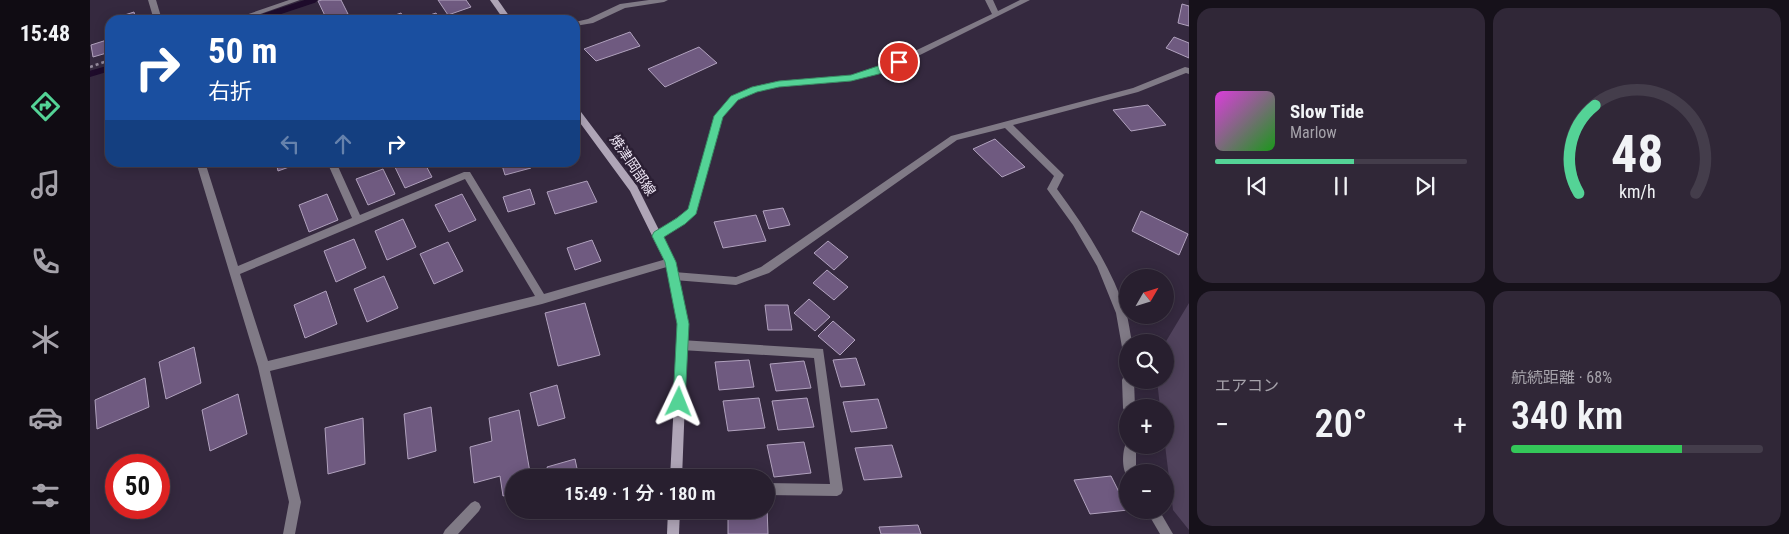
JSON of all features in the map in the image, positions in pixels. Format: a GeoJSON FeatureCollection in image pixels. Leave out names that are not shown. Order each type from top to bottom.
{"type":"FeatureCollection","features":[{"type":"Feature","properties":{"kind":"main road"},"geometry":{"type":"LineString","coordinates":[[494,0],[505,15]]}},
{"type":"Feature","properties":{"kind":"main road","name":"焼津岡部線"},"geometry":{"type":"LineString","coordinates":[[580,117],[634,188],[670,262],[674,276],[683,324],[676,469]]}},
{"type":"Feature","properties":{"kind":"main road"},"geometry":{"type":"LineString","coordinates":[[673,534],[674,519]]}},
{"type":"Feature","properties":{"kind":"street"},"geometry":{"type":"LineString","coordinates":[[152,0],[156,15]]}},
{"type":"Feature","properties":{"kind":"street"},"geometry":{"type":"LineString","coordinates":[[250,15],[296,0]]}},
{"type":"Feature","properties":{"kind":"street"},"geometry":{"type":"LineString","coordinates":[[580,23],[590,21],[623,6],[664,0]]}},
{"type":"Feature","properties":{"kind":"street"},"geometry":{"type":"LineString","coordinates":[[989,0],[996,15]]}},
{"type":"Feature","properties":{"kind":"street"},"geometry":{"type":"LineString","coordinates":[[658,236],[693,211],[718,116],[735,98],[755,89],[779,84],[851,78],[876,72],[1026,0]]}},
{"type":"Feature","properties":{"kind":"street"},"geometry":{"type":"LineString","coordinates":[[674,276],[736,281],[765,270],[954,138],[1136,90],[1189,70]]}},
{"type":"Feature","properties":{"kind":"street"},"geometry":{"type":"LineString","coordinates":[[1006,124],[1059,175],[1052,189],[1076,222],[1100,264],[1121,313],[1125,334]]}},
{"type":"Feature","properties":{"kind":"street"},"geometry":{"type":"LineString","coordinates":[[202,167],[264,367],[295,502],[289,534]]}},
{"type":"Feature","properties":{"kind":"street"},"geometry":{"type":"LineString","coordinates":[[333,167],[358,221]]}},
{"type":"Feature","properties":{"kind":"street"},"geometry":{"type":"LineString","coordinates":[[235,272],[467,174],[542,299]]}},
{"type":"Feature","properties":{"kind":"street"},"geometry":{"type":"LineString","coordinates":[[264,367],[542,299],[670,262]]}},
{"type":"Feature","properties":{"kind":"street"},"geometry":{"type":"LineString","coordinates":[[682,345],[819,353],[837,490],[775,489]]}},
{"type":"Feature","properties":{"kind":"street"},"geometry":{"type":"LineString","coordinates":[[449,534],[475,507]]}},
{"type":"Feature","properties":{"kind":"street"},"geometry":{"type":"LineString","coordinates":[[1158,519],[1167,534]]}},
{"type":"Feature","properties":{"kind":"path"},"geometry":{"type":"LineString","coordinates":[[90,67],[105,62]]}},
{"type":"Feature","properties":{"kind":"shaded area"},"geometry":{"type":"Polygon","coordinates":[[[1189,303],[1189,530],[1174,511],[1174,464],[1167,464],[1166,454],[1174,454],[1174,399],[1159,399],[1158,389],[1174,389],[1174,334],[1170,334],[1189,303]]]}},
{"type":"Feature","properties":{"kind":"building"},"geometry":{"type":"Polygon","coordinates":[[[341,0],[348,14],[325,15],[318,1],[341,0]]]}},
{"type":"Feature","properties":{"kind":"building"},"geometry":{"type":"Polygon","coordinates":[[[438,0],[466,0],[471,7],[448,15],[438,0]]]}},
{"type":"Feature","properties":{"kind":"building"},"geometry":{"type":"Polygon","coordinates":[[[1182,4],[1189,6],[1189,26],[1178,23],[1182,4]]]}},
{"type":"Feature","properties":{"kind":"building"},"geometry":{"type":"Polygon","coordinates":[[[630,32],[640,46],[596,61],[584,49],[630,32]]]}},
{"type":"Feature","properties":{"kind":"building"},"geometry":{"type":"Polygon","coordinates":[[[1174,37],[1189,43],[1189,58],[1166,48],[1174,37]]]}},
{"type":"Feature","properties":{"kind":"building"},"geometry":{"type":"Polygon","coordinates":[[[105,41],[105,53],[93,57],[91,45],[105,41]]]}},
{"type":"Feature","properties":{"kind":"building"},"geometry":{"type":"Polygon","coordinates":[[[699,47],[717,63],[665,87],[648,69],[699,47]]]}},
{"type":"Feature","properties":{"kind":"building"},"geometry":{"type":"Polygon","coordinates":[[[1148,105],[1166,125],[1131,131],[1113,110],[1148,105]]]}},
{"type":"Feature","properties":{"kind":"building"},"geometry":{"type":"Polygon","coordinates":[[[995,139],[1025,167],[1002,177],[973,149],[995,139]]]}},
{"type":"Feature","properties":{"kind":"building"},"geometry":{"type":"Polygon","coordinates":[[[277,167],[289,167],[278,171],[277,167]]]}},
{"type":"Feature","properties":{"kind":"building"},"geometry":{"type":"Polygon","coordinates":[[[395,167],[427,167],[432,177],[405,188],[395,167]]]}},
{"type":"Feature","properties":{"kind":"building"},"geometry":{"type":"Polygon","coordinates":[[[503,167],[531,168],[505,175],[503,167]]]}},
{"type":"Feature","properties":{"kind":"building"},"geometry":{"type":"Polygon","coordinates":[[[383,169],[395,194],[368,205],[356,179],[383,169]]]}},
{"type":"Feature","properties":{"kind":"building"},"geometry":{"type":"Polygon","coordinates":[[[587,181],[597,202],[555,214],[547,192],[587,181]]]}},
{"type":"Feature","properties":{"kind":"building"},"geometry":{"type":"Polygon","coordinates":[[[530,189],[535,204],[508,212],[503,197],[530,189]]]}},
{"type":"Feature","properties":{"kind":"building"},"geometry":{"type":"Polygon","coordinates":[[[327,194],[338,220],[309,232],[299,205],[327,194]]]}},
{"type":"Feature","properties":{"kind":"building"},"geometry":{"type":"Polygon","coordinates":[[[462,194],[476,220],[449,232],[435,205],[462,194]]]}},
{"type":"Feature","properties":{"kind":"building"},"geometry":{"type":"Polygon","coordinates":[[[783,208],[790,225],[769,229],[763,211],[783,208]]]}},
{"type":"Feature","properties":{"kind":"building"},"geometry":{"type":"Polygon","coordinates":[[[1141,211],[1188,234],[1179,255],[1132,231],[1141,211]]]}},
{"type":"Feature","properties":{"kind":"building"},"geometry":{"type":"Polygon","coordinates":[[[756,215],[766,241],[723,248],[714,222],[756,215]]]}},
{"type":"Feature","properties":{"kind":"building"},"geometry":{"type":"Polygon","coordinates":[[[403,219],[416,247],[387,260],[375,231],[403,219]]]}},
{"type":"Feature","properties":{"kind":"building"},"geometry":{"type":"Polygon","coordinates":[[[354,239],[366,268],[336,282],[324,251],[354,239]]]}},
{"type":"Feature","properties":{"kind":"building"},"geometry":{"type":"Polygon","coordinates":[[[592,240],[601,261],[575,270],[567,248],[592,240]]]}},
{"type":"Feature","properties":{"kind":"building"},"geometry":{"type":"Polygon","coordinates":[[[828,241],[848,257],[834,270],[814,253],[828,241]]]}},
{"type":"Feature","properties":{"kind":"building"},"geometry":{"type":"Polygon","coordinates":[[[448,242],[463,271],[434,284],[420,254],[448,242]]]}},
{"type":"Feature","properties":{"kind":"building"},"geometry":{"type":"Polygon","coordinates":[[[827,270],[848,287],[834,300],[813,283],[827,270]]]}},
{"type":"Feature","properties":{"kind":"building"},"geometry":{"type":"Polygon","coordinates":[[[384,276],[398,308],[367,322],[354,289],[384,276]]]}},
{"type":"Feature","properties":{"kind":"building"},"geometry":{"type":"Polygon","coordinates":[[[326,291],[337,324],[305,338],[294,305],[326,291]]]}},
{"type":"Feature","properties":{"kind":"building"},"geometry":{"type":"Polygon","coordinates":[[[809,299],[830,317],[815,331],[794,313],[809,299]]]}},
{"type":"Feature","properties":{"kind":"building"},"geometry":{"type":"Polygon","coordinates":[[[585,303],[600,355],[558,366],[545,313],[585,303]]]}},
{"type":"Feature","properties":{"kind":"building"},"geometry":{"type":"Polygon","coordinates":[[[765,305],[788,305],[792,330],[768,330],[765,305]]]}},
{"type":"Feature","properties":{"kind":"building"},"geometry":{"type":"Polygon","coordinates":[[[833,321],[855,340],[840,355],[818,336],[833,321]]]}},
{"type":"Feature","properties":{"kind":"building"},"geometry":{"type":"Polygon","coordinates":[[[194,347],[201,383],[166,399],[159,362],[194,347]]]}},
{"type":"Feature","properties":{"kind":"building"},"geometry":{"type":"Polygon","coordinates":[[[856,358],[865,385],[841,387],[833,360],[856,358]]]}},
{"type":"Feature","properties":{"kind":"building"},"geometry":{"type":"Polygon","coordinates":[[[749,360],[754,387],[719,390],[715,362],[749,360]]]}},
{"type":"Feature","properties":{"kind":"building"},"geometry":{"type":"Polygon","coordinates":[[[804,361],[811,388],[776,391],[770,364],[804,361]]]}},
{"type":"Feature","properties":{"kind":"building"},"geometry":{"type":"Polygon","coordinates":[[[145,378],[149,407],[97,429],[95,400],[145,378]]]}},
{"type":"Feature","properties":{"kind":"building"},"geometry":{"type":"Polygon","coordinates":[[[557,385],[565,418],[538,426],[530,393],[557,385]]]}},
{"type":"Feature","properties":{"kind":"building"},"geometry":{"type":"Polygon","coordinates":[[[238,394],[247,434],[210,451],[202,410],[238,394]]]}},
{"type":"Feature","properties":{"kind":"building"},"geometry":{"type":"Polygon","coordinates":[[[759,398],[765,428],[728,431],[723,401],[759,398]]]}},
{"type":"Feature","properties":{"kind":"building"},"geometry":{"type":"Polygon","coordinates":[[[807,398],[814,427],[778,430],[772,401],[807,398]]]}},
{"type":"Feature","properties":{"kind":"building"},"geometry":{"type":"Polygon","coordinates":[[[878,399],[887,428],[851,432],[843,402],[878,399]]]}},
{"type":"Feature","properties":{"kind":"building"},"geometry":{"type":"Polygon","coordinates":[[[431,407],[436,451],[408,459],[404,414],[431,407]]]}},
{"type":"Feature","properties":{"kind":"building"},"geometry":{"type":"Polygon","coordinates":[[[519,410],[529,469],[505,469],[505,495],[503,496],[500,476],[474,483],[470,447],[492,441],[489,418],[519,410]]]}},
{"type":"Feature","properties":{"kind":"building"},"geometry":{"type":"Polygon","coordinates":[[[363,418],[365,464],[328,474],[325,428],[363,418]]]}},
{"type":"Feature","properties":{"kind":"building"},"geometry":{"type":"Polygon","coordinates":[[[804,442],[811,473],[775,477],[775,469],[772,469],[767,445],[804,442]]]}},
{"type":"Feature","properties":{"kind":"building"},"geometry":{"type":"Polygon","coordinates":[[[892,445],[902,477],[864,480],[855,448],[892,445]]]}},
{"type":"Feature","properties":{"kind":"building"},"geometry":{"type":"Polygon","coordinates":[[[575,459],[577,469],[548,469],[547,467],[575,459]]]}},
{"type":"Feature","properties":{"kind":"building"},"geometry":{"type":"Polygon","coordinates":[[[1111,476],[1119,492],[1119,511],[1090,514],[1074,480],[1111,476]]]}},
{"type":"Feature","properties":{"kind":"building"},"geometry":{"type":"Polygon","coordinates":[[[728,519],[767,519],[768,534],[728,534],[728,519]]]}},
{"type":"Feature","properties":{"kind":"building"},"geometry":{"type":"Polygon","coordinates":[[[918,525],[921,534],[881,534],[879,527],[918,525]]]}},
{"type":"Feature","properties":{"kind":"waterway"},"geometry":{"type":"LineString","coordinates":[[269,15],[314,0]]}},
{"type":"Feature","properties":{"kind":"waterway"},"geometry":{"type":"LineString","coordinates":[[90,74],[105,70]]}},
{"type":"Feature","properties":{"kind":"route"},"geometry":{"type":"LineString","coordinates":[[679,402],[683,324],[674,276],[658,236],[693,211],[718,116],[735,98],[755,89],[779,84],[851,78],[876,72],[899,62]]}}]}
